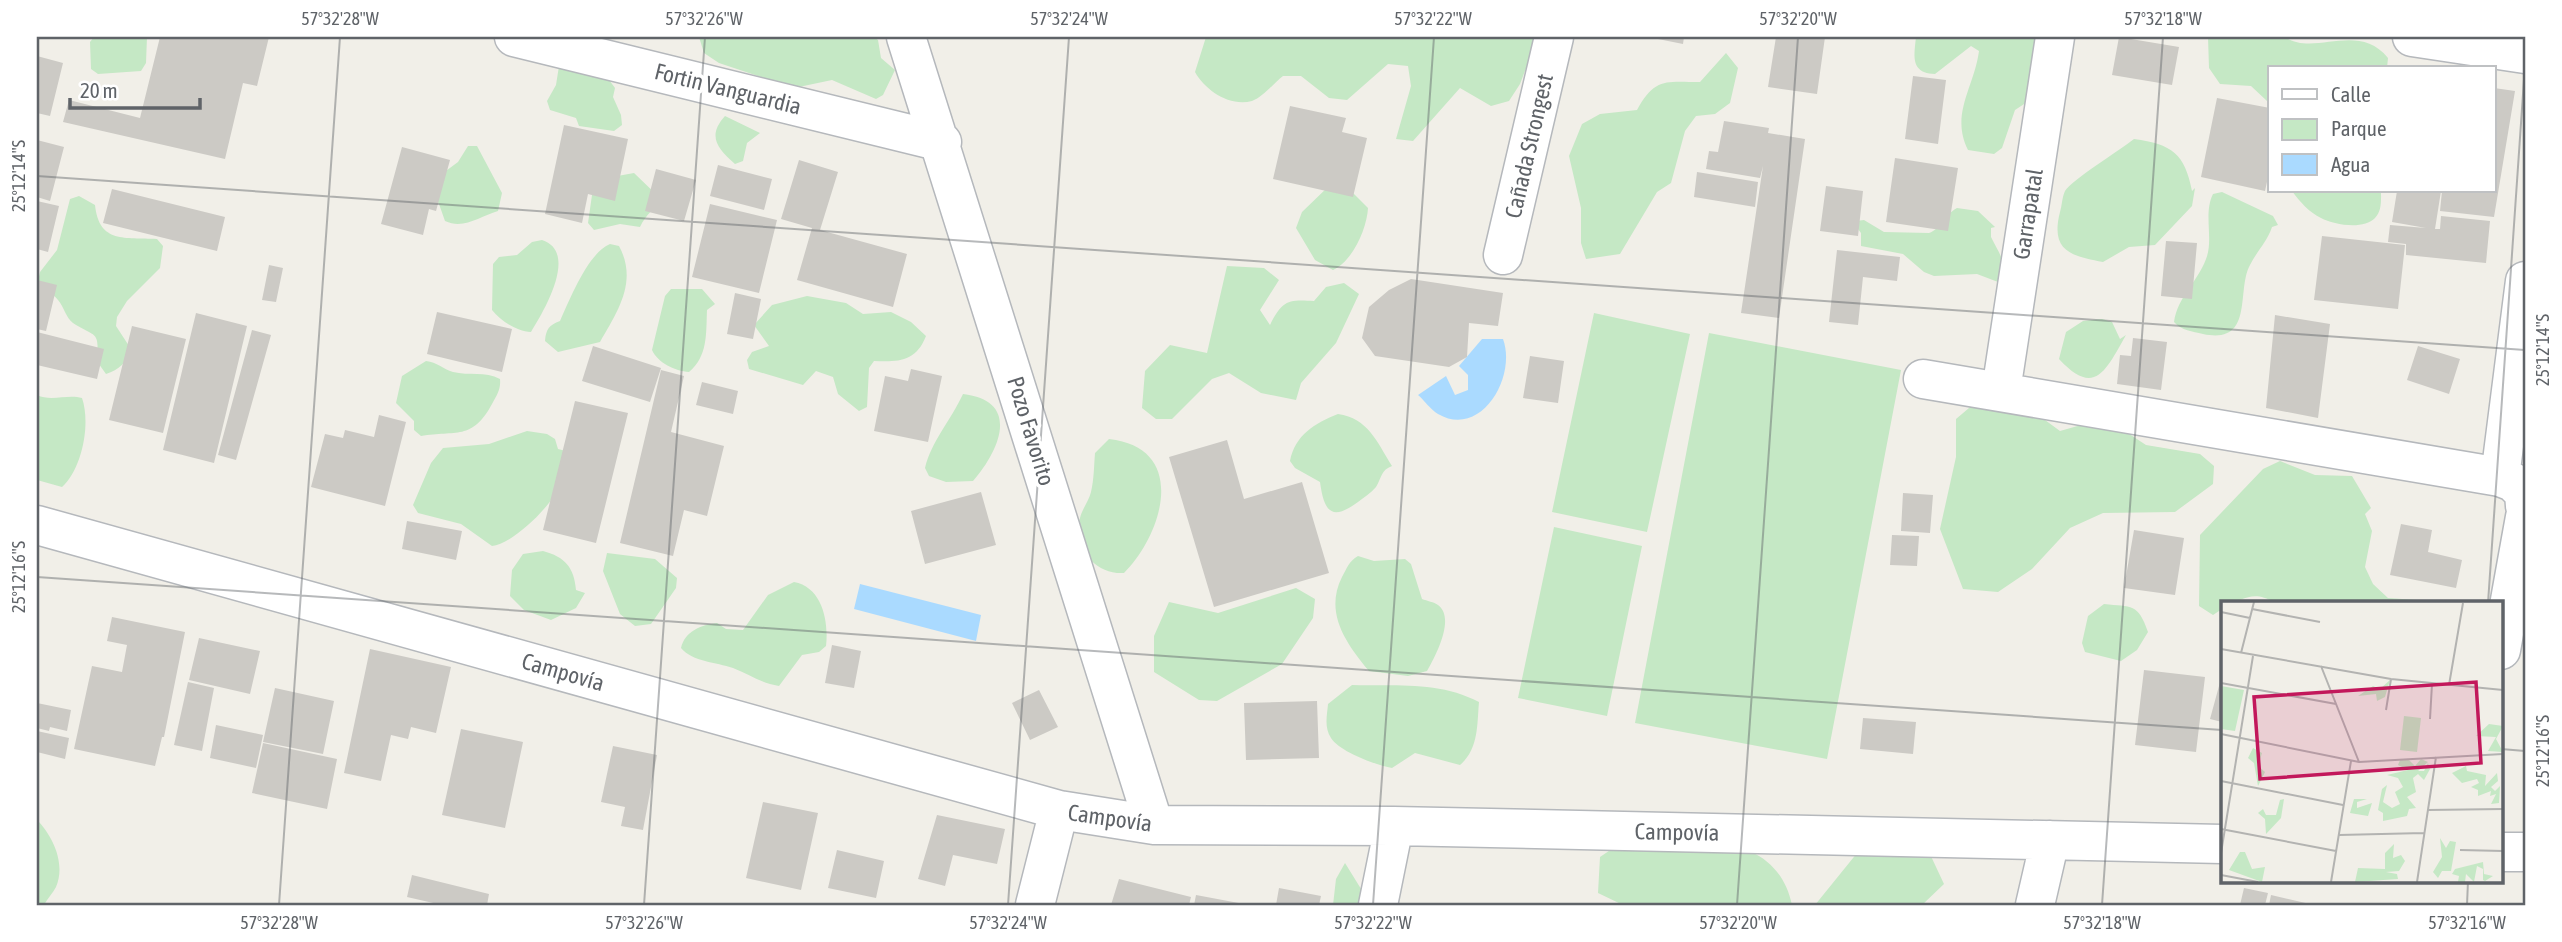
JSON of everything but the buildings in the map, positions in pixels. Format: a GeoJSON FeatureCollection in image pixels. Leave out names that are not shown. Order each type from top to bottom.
{"type":"FeatureCollection","features":[{"type":"Feature","properties":{"kind":"street","name":"Fortin Vanguardia"},"geometry":{"type":"LineString","coordinates":[[514,37],[942,142]]}},
{"type":"Feature","properties":{"kind":"street","name":"Pozo Favorito"},"geometry":{"type":"LineString","coordinates":[[906,37],[942,142],[1154,825]]}},
{"type":"Feature","properties":{"kind":"street","name":"Cañada Strongest"},"geometry":{"type":"LineString","coordinates":[[1503,255],[1554,37]]}},
{"type":"Feature","properties":{"kind":"street","name":"Garrapatal"},"geometry":{"type":"LineString","coordinates":[[2001,391],[2054,37]]}},
{"type":"Feature","properties":{"kind":"street"},"geometry":{"type":"LineString","coordinates":[[2412,37],[2525,54]]}},
{"type":"Feature","properties":{"kind":"street"},"geometry":{"type":"LineString","coordinates":[[2500,477],[2525,281]]}},
{"type":"Feature","properties":{"kind":"street"},"geometry":{"type":"LineString","coordinates":[[1923,379],[2500,477],[2513,482],[2524,493],[2525,506]]}},
{"type":"Feature","properties":{"kind":"street"},"geometry":{"type":"LineString","coordinates":[[2502,644],[2525,517]]}},
{"type":"Feature","properties":{"kind":"street","name":"Campovía"},"geometry":{"type":"LineString","coordinates":[[37,525],[1059,810],[1154,825],[1394,826],[2221,844]]}},
{"type":"Feature","properties":{"kind":"street"},"geometry":{"type":"LineString","coordinates":[[1035,905],[1059,810]]}},
{"type":"Feature","properties":{"kind":"street"},"geometry":{"type":"LineString","coordinates":[[1378,905],[1394,826]]}},
{"type":"Feature","properties":{"kind":"street"},"geometry":{"type":"LineString","coordinates":[[2035,905],[2050,840]]}},
{"type":"Feature","properties":{"kind":"street"},"geometry":{"type":"LineString","coordinates":[[2502,852],[2525,852]]}},
{"type":"Feature","properties":{"kind":"green space"},"geometry":{"type":"Polygon","coordinates":[[[94,37],[147,37],[146,63],[141,71],[98,74],[91,69],[90,42],[94,37]]]}},
{"type":"Feature","properties":{"kind":"green space"},"geometry":{"type":"Polygon","coordinates":[[[699,37],[874,37],[878,40],[881,58],[895,70],[883,95],[876,99],[832,80],[794,88],[719,63],[704,53],[699,37]]]}},
{"type":"Feature","properties":{"kind":"green space"},"geometry":{"type":"Polygon","coordinates":[[[1206,37],[1538,37],[1520,84],[1509,101],[1491,106],[1460,88],[1413,141],[1396,139],[1411,86],[1408,66],[1388,64],[1347,100],[1329,98],[1301,76],[1283,76],[1256,99],[1235,102],[1211,91],[1195,72],[1206,37]]]}},
{"type":"Feature","properties":{"kind":"green space"},"geometry":{"type":"Polygon","coordinates":[[[1916,37],[2052,37],[2047,89],[2015,110],[2002,148],[1994,154],[1968,150],[1961,125],[1962,113],[1979,51],[1971,46],[1935,74],[1927,73],[1917,67],[1915,62],[1916,37]]]}},
{"type":"Feature","properties":{"kind":"green space"},"geometry":{"type":"Polygon","coordinates":[[[2208,37],[2285,37],[2309,44],[2350,40],[2363,42],[2376,47],[2388,58],[2387,66],[2268,66],[2268,105],[2251,86],[2220,84],[2209,68],[2208,37]]]}},
{"type":"Feature","properties":{"kind":"green space"},"geometry":{"type":"Polygon","coordinates":[[[1726,53],[1738,68],[1730,103],[1715,114],[1696,116],[1685,131],[1671,183],[1657,192],[1620,254],[1586,259],[1581,243],[1581,208],[1569,156],[1582,124],[1600,114],[1637,110],[1643,99],[1662,84],[1700,82],[1726,53]]]}},
{"type":"Feature","properties":{"kind":"green space"},"geometry":{"type":"Polygon","coordinates":[[[559,66],[604,73],[615,88],[613,97],[621,115],[622,125],[614,131],[579,126],[576,118],[550,110],[547,101],[556,85],[559,66]]]}},
{"type":"Feature","properties":{"kind":"green space"},"geometry":{"type":"Polygon","coordinates":[[[725,116],[760,133],[747,143],[743,161],[735,164],[716,142],[716,130],[725,116]]]}},
{"type":"Feature","properties":{"kind":"green space"},"geometry":{"type":"Polygon","coordinates":[[[2134,139],[2158,144],[2175,153],[2185,168],[2192,191],[2195,188],[2192,206],[2155,245],[2129,247],[2103,262],[2073,254],[2061,243],[2058,235],[2065,191],[2134,139]]]}},
{"type":"Feature","properties":{"kind":"green space"},"geometry":{"type":"Polygon","coordinates":[[[468,146],[477,146],[502,193],[498,211],[465,223],[452,223],[445,221],[439,204],[432,197],[435,179],[458,162],[468,146]]]}},
{"type":"Feature","properties":{"kind":"green space"},"geometry":{"type":"Polygon","coordinates":[[[634,173],[661,199],[640,227],[620,224],[594,230],[588,223],[592,195],[601,179],[634,173]]]}},
{"type":"Feature","properties":{"kind":"green space"},"geometry":{"type":"Polygon","coordinates":[[[1330,185],[1348,188],[1368,208],[1365,225],[1353,252],[1333,270],[1315,260],[1296,228],[1302,212],[1330,185]]]}},
{"type":"Feature","properties":{"kind":"green space"},"geometry":{"type":"Polygon","coordinates":[[[2222,192],[2273,216],[2278,225],[2272,227],[2250,265],[2237,324],[2230,331],[2219,335],[2203,334],[2184,329],[2174,322],[2179,305],[2206,259],[2210,202],[2213,194],[2222,192]]]}},
{"type":"Feature","properties":{"kind":"green space"},"geometry":{"type":"Polygon","coordinates":[[[2293,192],[2381,192],[2381,205],[2375,218],[2357,225],[2327,221],[2301,203],[2293,192]]]}},
{"type":"Feature","properties":{"kind":"green space"},"geometry":{"type":"Polygon","coordinates":[[[79,196],[95,205],[98,218],[108,232],[124,238],[157,239],[163,246],[160,268],[127,301],[117,317],[116,326],[131,349],[122,365],[106,374],[96,360],[97,344],[94,336],[73,323],[58,300],[38,281],[40,272],[57,250],[70,199],[79,196]]]}},
{"type":"Feature","properties":{"kind":"green space"},"geometry":{"type":"Polygon","coordinates":[[[1957,208],[1978,211],[1995,227],[1991,228],[1991,237],[2003,263],[1998,282],[1977,274],[1934,276],[1924,272],[1903,254],[1861,246],[1861,233],[1855,225],[1856,221],[1864,220],[1884,232],[1929,233],[1957,208]]]}},
{"type":"Feature","properties":{"kind":"green space"},"geometry":{"type":"Polygon","coordinates":[[[542,240],[553,247],[558,256],[558,269],[550,297],[531,332],[509,325],[492,310],[493,264],[499,257],[517,255],[532,242],[542,240]]]}},
{"type":"Feature","properties":{"kind":"green space"},"geometry":{"type":"Polygon","coordinates":[[[610,244],[619,246],[627,271],[619,307],[600,342],[558,352],[545,341],[547,330],[560,321],[574,289],[594,257],[610,244]]]}},
{"type":"Feature","properties":{"kind":"green space"},"geometry":{"type":"Polygon","coordinates":[[[1227,266],[1264,268],[1279,280],[1260,310],[1270,325],[1286,303],[1314,301],[1326,287],[1344,283],[1359,294],[1336,343],[1301,383],[1296,400],[1261,393],[1229,373],[1212,379],[1172,419],[1156,419],[1142,408],[1145,371],[1170,345],[1207,353],[1227,266]]]}},
{"type":"Feature","properties":{"kind":"green space"},"geometry":{"type":"Polygon","coordinates":[[[671,289],[702,289],[715,304],[707,310],[703,352],[689,372],[668,365],[658,359],[652,350],[665,296],[671,289]]]}},
{"type":"Feature","properties":{"kind":"green space"},"geometry":{"type":"Polygon","coordinates":[[[807,296],[846,303],[863,314],[891,312],[911,322],[926,336],[917,351],[905,359],[874,361],[869,368],[867,407],[859,411],[838,394],[833,377],[816,371],[803,385],[749,369],[747,360],[752,352],[769,346],[754,325],[772,305],[807,296]]]}},
{"type":"Feature","properties":{"kind":"green space"},"geometry":{"type":"Polygon","coordinates":[[[1594,313],[1690,334],[1647,532],[1552,512],[1594,313]]]}},
{"type":"Feature","properties":{"kind":"green space"},"geometry":{"type":"Polygon","coordinates":[[[2102,319],[2112,322],[2120,339],[2126,335],[2106,368],[2091,378],[2082,377],[2059,359],[2066,332],[2083,321],[2102,319]]]}},
{"type":"Feature","properties":{"kind":"green space"},"geometry":{"type":"Polygon","coordinates":[[[1709,333],[1901,370],[1827,759],[1635,723],[1709,333]]]}},
{"type":"Feature","properties":{"kind":"green space"},"geometry":{"type":"Polygon","coordinates":[[[426,361],[453,372],[489,375],[500,379],[497,395],[477,424],[470,429],[454,433],[421,436],[414,430],[414,421],[396,403],[402,376],[426,361]]]}},
{"type":"Feature","properties":{"kind":"green space"},"geometry":{"type":"Polygon","coordinates":[[[963,394],[993,406],[999,417],[1000,429],[991,456],[973,481],[946,482],[929,476],[925,468],[932,449],[963,394]]]}},
{"type":"Feature","properties":{"kind":"green space"},"geometry":{"type":"Polygon","coordinates":[[[37,395],[48,398],[82,398],[85,409],[83,446],[75,469],[62,487],[37,480],[37,395]]]}},
{"type":"Feature","properties":{"kind":"green space"},"geometry":{"type":"Polygon","coordinates":[[[1982,397],[2023,404],[2060,431],[2095,421],[2114,424],[2146,445],[2200,454],[2214,466],[2213,484],[2175,512],[2103,513],[2070,528],[2032,569],[1998,592],[1963,589],[1940,529],[1956,457],[1956,419],[1982,397]]]}},
{"type":"Feature","properties":{"kind":"green space"},"geometry":{"type":"Polygon","coordinates":[[[1338,414],[1357,420],[1371,432],[1392,466],[1384,472],[1370,493],[1349,508],[1335,512],[1330,510],[1324,500],[1320,482],[1295,468],[1290,461],[1296,444],[1307,431],[1338,414]]]}},
{"type":"Feature","properties":{"kind":"green space"},"geometry":{"type":"Polygon","coordinates":[[[527,431],[547,434],[555,439],[558,449],[566,451],[556,492],[550,502],[521,531],[501,544],[492,546],[461,524],[418,513],[413,505],[431,463],[443,448],[489,444],[527,431]]]}},
{"type":"Feature","properties":{"kind":"green space"},"geometry":{"type":"Polygon","coordinates":[[[1109,439],[1134,446],[1151,458],[1159,475],[1161,495],[1157,516],[1138,556],[1124,573],[1104,569],[1095,564],[1088,557],[1079,539],[1080,518],[1092,487],[1095,453],[1109,439]]]}},
{"type":"Feature","properties":{"kind":"green space"},"geometry":{"type":"Polygon","coordinates":[[[2280,461],[2315,475],[2352,476],[2371,508],[2365,514],[2372,531],[2365,567],[2373,584],[2388,598],[2430,601],[2271,601],[2254,596],[2221,601],[2221,610],[2213,615],[2199,606],[2200,535],[2263,469],[2280,461]]]}},
{"type":"Feature","properties":{"kind":"green space"},"geometry":{"type":"Polygon","coordinates":[[[1554,527],[1642,546],[1607,716],[1518,698],[1554,527]]]}},
{"type":"Feature","properties":{"kind":"green space"},"geometry":{"type":"Polygon","coordinates":[[[543,551],[557,556],[567,564],[576,590],[585,593],[576,608],[551,620],[524,610],[510,596],[512,570],[523,554],[543,551]]]}},
{"type":"Feature","properties":{"kind":"green space"},"geometry":{"type":"Polygon","coordinates":[[[607,553],[655,559],[677,578],[676,588],[651,624],[635,626],[620,614],[603,571],[607,553]]]}},
{"type":"Feature","properties":{"kind":"green space"},"geometry":{"type":"Polygon","coordinates":[[[1358,556],[1374,561],[1405,559],[1411,564],[1422,599],[1436,604],[1443,611],[1445,628],[1427,671],[1408,676],[1369,671],[1353,650],[1340,627],[1335,603],[1342,577],[1348,565],[1358,556]]]}},
{"type":"Feature","properties":{"kind":"green space"},"geometry":{"type":"Polygon","coordinates":[[[794,582],[811,591],[822,607],[826,646],[819,652],[802,655],[779,686],[760,681],[733,668],[698,659],[681,648],[690,633],[705,625],[717,623],[726,629],[743,630],[768,595],[794,582]]]}},
{"type":"Feature","properties":{"kind":"green space"},"geometry":{"type":"Polygon","coordinates":[[[1296,588],[1315,599],[1313,618],[1282,664],[1217,701],[1199,700],[1154,672],[1154,636],[1169,602],[1218,613],[1296,588]]]}},
{"type":"Feature","properties":{"kind":"green space"},"geometry":{"type":"Polygon","coordinates":[[[2104,604],[2133,608],[2141,616],[2148,632],[2137,650],[2121,661],[2085,652],[2082,643],[2088,616],[2104,604]]]}},
{"type":"Feature","properties":{"kind":"green space"},"geometry":{"type":"Polygon","coordinates":[[[1352,685],[1433,688],[1464,695],[1479,702],[1476,736],[1471,752],[1460,765],[1415,753],[1392,768],[1350,753],[1331,738],[1326,721],[1328,704],[1352,685]]]}},
{"type":"Feature","properties":{"kind":"green space"},"geometry":{"type":"Polygon","coordinates":[[[37,820],[53,842],[60,869],[56,887],[44,905],[37,905],[37,820]]]}},
{"type":"Feature","properties":{"kind":"green space"},"geometry":{"type":"Polygon","coordinates":[[[1631,836],[1704,840],[1750,851],[1769,863],[1783,880],[1792,905],[1623,905],[1598,893],[1600,857],[1631,836]]]}},
{"type":"Feature","properties":{"kind":"green space"},"geometry":{"type":"Polygon","coordinates":[[[1866,842],[1929,852],[1944,884],[1922,905],[1815,905],[1866,842]]]}},
{"type":"Feature","properties":{"kind":"green space"},"geometry":{"type":"Polygon","coordinates":[[[1345,863],[1371,905],[1333,905],[1336,879],[1345,863]]]}},
{"type":"Feature","properties":{"kind":"water"},"geometry":{"type":"Polygon","coordinates":[[[1482,339],[1503,339],[1506,354],[1505,370],[1492,400],[1481,411],[1468,418],[1454,420],[1438,414],[1418,395],[1446,376],[1455,395],[1468,390],[1468,375],[1459,366],[1482,339]]]}},
{"type":"Feature","properties":{"kind":"water"},"geometry":{"type":"Polygon","coordinates":[[[860,584],[981,615],[976,641],[854,609],[860,584]]]}}]}
